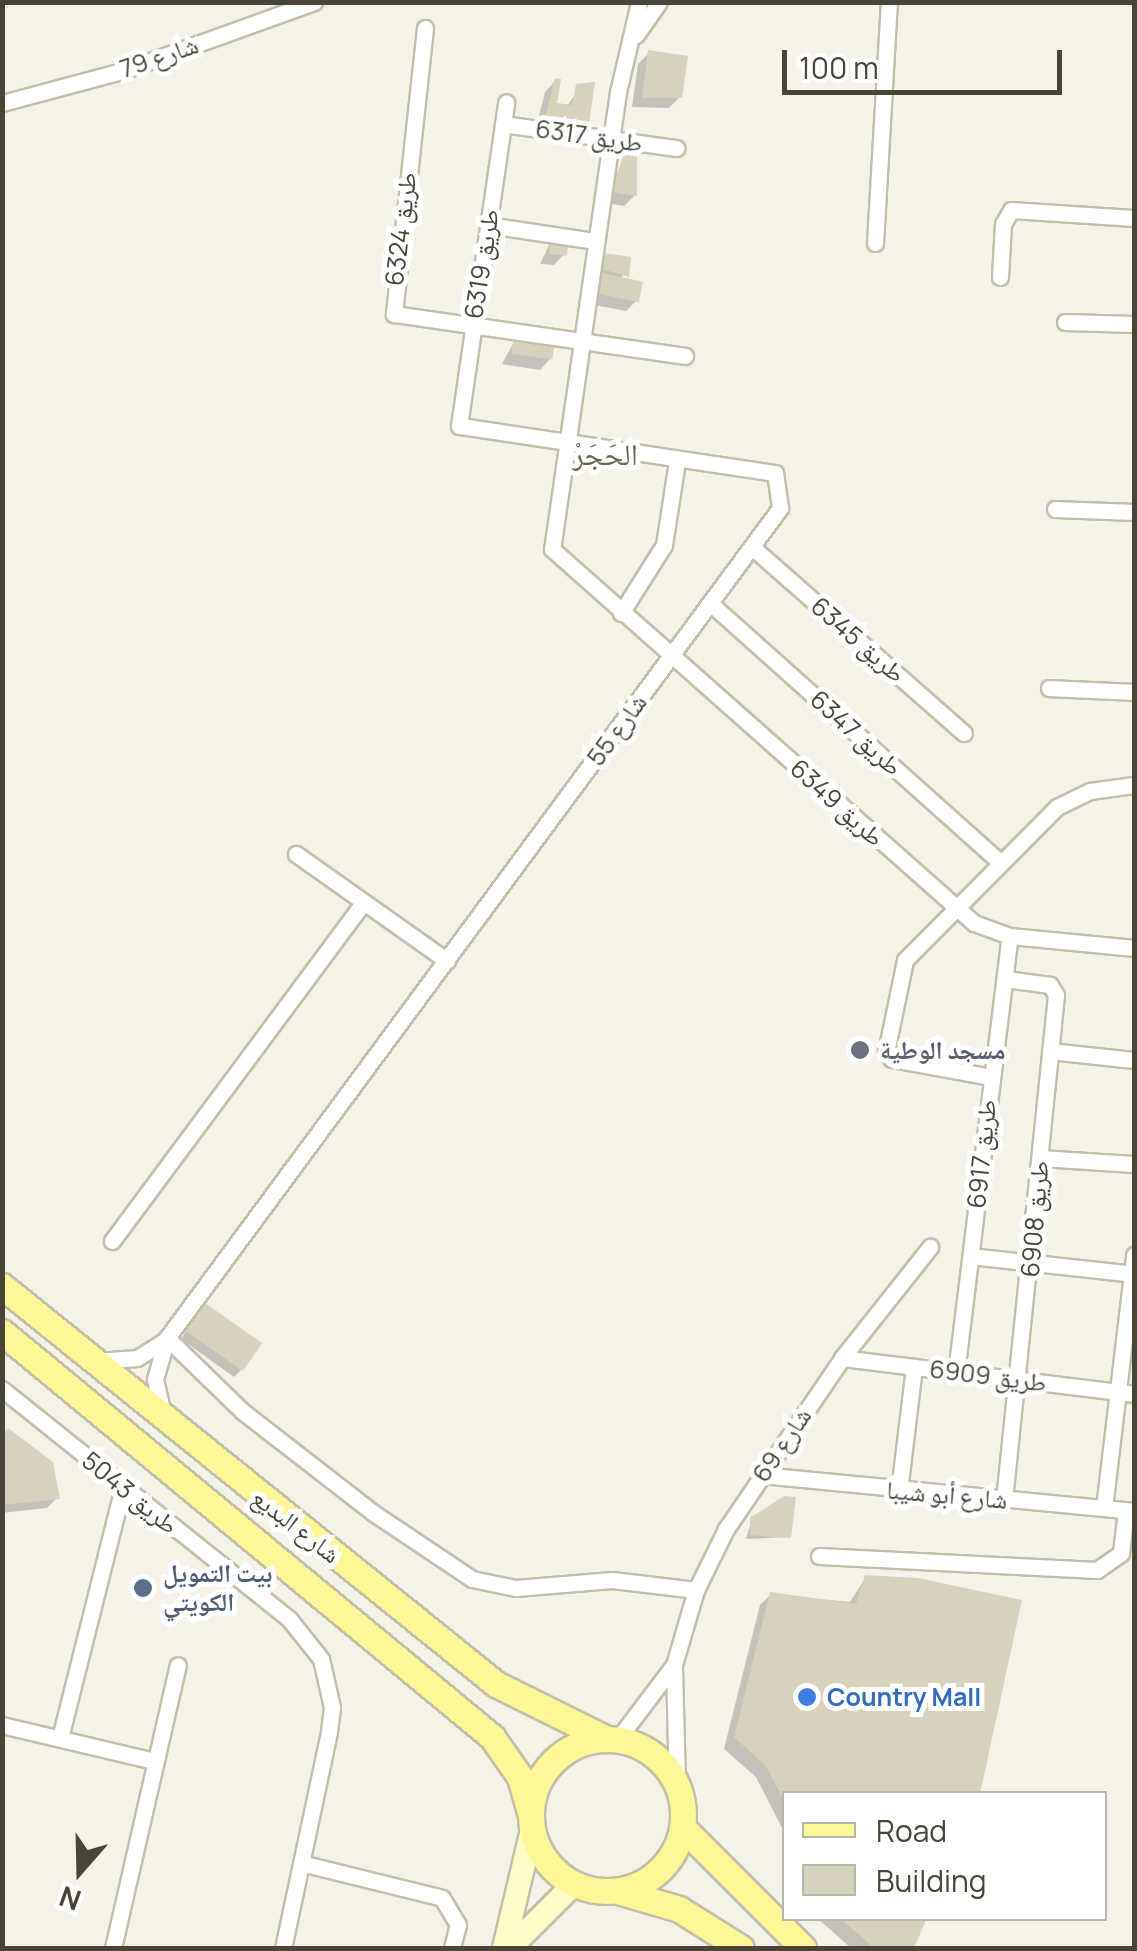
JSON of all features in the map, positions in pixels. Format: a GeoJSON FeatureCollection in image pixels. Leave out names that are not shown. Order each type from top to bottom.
{"type":"FeatureCollection","features":[{"type":"Feature","properties":{"kind":"main road","name":"شارع البديع"},"geometry":{"type":"LineString","coordinates":[[2,1286],[166,1422],[496,1684],[612,1740]]}},
{"type":"Feature","properties":{"kind":"main road","name":"شارع البديع"},"geometry":{"type":"LineString","coordinates":[[2,1332],[492,1737],[520,1776],[532,1823]]}},
{"type":"Feature","properties":{"kind":"main road"},"geometry":{"type":"LineString","coordinates":[[616,1891],[660,1870],[682,1828],[677,1785],[663,1763],[612,1740],[583,1743],[554,1762],[534,1792],[532,1823],[547,1862],[574,1884],[679,1909],[741,1948]]}},
{"type":"Feature","properties":{"kind":"main road"},"geometry":{"type":"LineString","coordinates":[[682,1828],[803,1948]]}},
{"type":"Feature","properties":{"kind":"street","name":"شارع 79"},"geometry":{"type":"LineString","coordinates":[[2,103],[125,70],[314,2]]}},
{"type":"Feature","properties":{"kind":"street"},"geometry":{"type":"LineString","coordinates":[[639,2],[610,139],[552,549],[671,656]]}},
{"type":"Feature","properties":{"kind":"street"},"geometry":{"type":"LineString","coordinates":[[627,52],[659,2]]}},
{"type":"Feature","properties":{"kind":"street"},"geometry":{"type":"LineString","coordinates":[[875,243],[889,2]]}},
{"type":"Feature","properties":{"kind":"street","name":"طريق 6324"},"geometry":{"type":"LineString","coordinates":[[425,28],[392,310],[403,320],[686,356]]}},
{"type":"Feature","properties":{"kind":"street","name":"طريق 6319"},"geometry":{"type":"LineString","coordinates":[[506,102],[459,426],[567,445]]}},
{"type":"Feature","properties":{"kind":"street","name":"طريق 6317"},"geometry":{"type":"LineString","coordinates":[[503,124],[676,148]]}},
{"type":"Feature","properties":{"kind":"street"},"geometry":{"type":"LineString","coordinates":[[1000,277],[1002,224],[1012,210],[1134,218]]}},
{"type":"Feature","properties":{"kind":"street"},"geometry":{"type":"LineString","coordinates":[[488,226],[594,241]]}},
{"type":"Feature","properties":{"kind":"street"},"geometry":{"type":"LineString","coordinates":[[1065,322],[1134,324]]}},
{"type":"Feature","properties":{"kind":"street"},"geometry":{"type":"LineString","coordinates":[[567,445],[677,461],[664,545],[621,613]]}},
{"type":"Feature","properties":{"kind":"street","name":"شارع 55"},"geometry":{"type":"LineString","coordinates":[[166,1422],[155,1378],[167,1338],[780,508],[779,475],[677,461]]}},
{"type":"Feature","properties":{"kind":"street"},"geometry":{"type":"LineString","coordinates":[[1055,509],[1134,512]]}},
{"type":"Feature","properties":{"kind":"street","name":"طريق 6345"},"geometry":{"type":"LineString","coordinates":[[752,547],[964,733]]}},
{"type":"Feature","properties":{"kind":"street","name":"طريق 6347"},"geometry":{"type":"LineString","coordinates":[[710,603],[1002,863]]}},
{"type":"Feature","properties":{"kind":"street","name":"طريق 6349"},"geometry":{"type":"LineString","coordinates":[[671,656],[974,923],[1010,936],[1134,948]]}},
{"type":"Feature","properties":{"kind":"street"},"geometry":{"type":"LineString","coordinates":[[1049,688],[1134,692]]}},
{"type":"Feature","properties":{"kind":"street"},"geometry":{"type":"LineString","coordinates":[[991,1077],[892,1059],[884,1048],[905,960],[954,906],[1073,797],[1134,785]]}},
{"type":"Feature","properties":{"kind":"street"},"geometry":{"type":"LineString","coordinates":[[296,854],[362,904],[447,960]]}},
{"type":"Feature","properties":{"kind":"street"},"geometry":{"type":"LineString","coordinates":[[112,1241],[362,904]]}},
{"type":"Feature","properties":{"kind":"street","name":"طريق 6917"},"geometry":{"type":"LineString","coordinates":[[956,1372],[1010,936]]}},
{"type":"Feature","properties":{"kind":"street","name":"طريق 6908"},"geometry":{"type":"LineString","coordinates":[[1004,1500],[1020,1380],[1054,988],[1005,979]]}},
{"type":"Feature","properties":{"kind":"street"},"geometry":{"type":"LineString","coordinates":[[1050,1051],[1134,1060]]}},
{"type":"Feature","properties":{"kind":"street"},"geometry":{"type":"LineString","coordinates":[[1040,1158],[1134,1164]]}},
{"type":"Feature","properties":{"kind":"street","name":"شارع 69"},"geometry":{"type":"LineString","coordinates":[[677,1785],[674,1666],[696,1590],[761,1474],[842,1358],[930,1247]]}},
{"type":"Feature","properties":{"kind":"street"},"geometry":{"type":"LineString","coordinates":[[1104,1508],[1126,1393],[1134,1255]]}},
{"type":"Feature","properties":{"kind":"street"},"geometry":{"type":"LineString","coordinates":[[970,1256],[1133,1274]]}},
{"type":"Feature","properties":{"kind":"street"},"geometry":{"type":"LineString","coordinates":[[167,1338],[242,1411],[372,1512],[472,1579],[516,1588],[612,1580],[696,1590]]}},
{"type":"Feature","properties":{"kind":"street","name":"شارع 55"},"geometry":{"type":"LineString","coordinates":[[92,1361],[136,1358],[167,1338]]}},
{"type":"Feature","properties":{"kind":"street","name":"طريق 6909"},"geometry":{"type":"LineString","coordinates":[[842,1358],[1126,1393]]}},
{"type":"Feature","properties":{"kind":"street"},"geometry":{"type":"LineString","coordinates":[[899,1490],[914,1367]]}},
{"type":"Feature","properties":{"kind":"street","name":"طريق 5043"},"geometry":{"type":"LineString","coordinates":[[2,1390],[308,1638],[329,1683],[329,1732],[283,1948]]}},
{"type":"Feature","properties":{"kind":"street","name":"شارع أبو شيبا"},"geometry":{"type":"LineString","coordinates":[[761,1474],[1130,1510]]}},
{"type":"Feature","properties":{"kind":"street"},"geometry":{"type":"LineString","coordinates":[[60,1738],[123,1488]]}},
{"type":"Feature","properties":{"kind":"street"},"geometry":{"type":"LineString","coordinates":[[820,1556],[1097,1570],[1121,1553],[1130,1510]]}},
{"type":"Feature","properties":{"kind":"street"},"geometry":{"type":"LineString","coordinates":[[113,1948],[178,1665]]}},
{"type":"Feature","properties":{"kind":"street","name":"شارع 69"},"geometry":{"type":"LineString","coordinates":[[612,1740],[674,1666]]}},
{"type":"Feature","properties":{"kind":"street"},"geometry":{"type":"LineString","coordinates":[[2,1724],[154,1761]]}},
{"type":"Feature","properties":{"kind":"street"},"geometry":{"type":"LineString","coordinates":[[507,1948],[532,1823]]}},
{"type":"Feature","properties":{"kind":"street"},"geometry":{"type":"LineString","coordinates":[[301,1864],[442,1898],[458,1925],[452,1948]]}},
{"type":"Feature","properties":{"kind":"street"},"geometry":{"type":"LineString","coordinates":[[507,1948],[574,1884]]}},
{"type":"Feature","properties":{"kind":"building"},"geometry":{"type":"Polygon","coordinates":[[[648,50],[688,56],[682,98],[642,98],[648,50]]]}},
{"type":"Feature","properties":{"kind":"building"},"geometry":{"type":"Polygon","coordinates":[[[555,78],[561,79],[557,103],[572,105],[576,84],[595,82],[589,124],[545,118],[555,78]]]}},
{"type":"Feature","properties":{"kind":"building"},"geometry":{"type":"Polygon","coordinates":[[[624,154],[637,157],[637,196],[611,192],[624,154]]]}},
{"type":"Feature","properties":{"kind":"building"},"geometry":{"type":"Polygon","coordinates":[[[551,236],[569,238],[567,256],[549,254],[551,236]]]}},
{"type":"Feature","properties":{"kind":"building"},"geometry":{"type":"Polygon","coordinates":[[[604,253],[631,257],[629,277],[602,269],[604,253]]]}},
{"type":"Feature","properties":{"kind":"building"},"geometry":{"type":"Polygon","coordinates":[[[602,273],[643,282],[639,302],[598,294],[602,273]]]}},
{"type":"Feature","properties":{"kind":"building"},"geometry":{"type":"Polygon","coordinates":[[[514,337],[555,343],[552,360],[512,354],[514,337]]]}},
{"type":"Feature","properties":{"kind":"building"},"geometry":{"type":"Polygon","coordinates":[[[205,1303],[262,1343],[243,1371],[185,1331],[205,1303]]]}},
{"type":"Feature","properties":{"kind":"building"},"geometry":{"type":"Polygon","coordinates":[[[8,1428],[53,1462],[60,1499],[2,1505],[2,1435],[8,1428]]]}},
{"type":"Feature","properties":{"kind":"building"},"geometry":{"type":"Polygon","coordinates":[[[784,1496],[796,1497],[791,1538],[750,1535],[750,1518],[784,1496]]]}},
{"type":"Feature","properties":{"kind":"building"},"geometry":{"type":"Polygon","coordinates":[[[865,1575],[918,1578],[1022,1600],[981,1791],[782,1791],[782,1797],[766,1766],[734,1737],[770,1592],[856,1604],[865,1575]]]}},
{"type":"Feature","properties":{"kind":"building"},"geometry":{"type":"Polygon","coordinates":[[[843,1921],[926,1921],[914,1948],[874,1948],[843,1921]]]}},
{"type":"Feature","properties":{"kind":"place","name":"مسجد الوطية"},"geometry":{"type":"Point","coordinates":[860,1050]}},
{"type":"Feature","properties":{"kind":"place","name":"بيت التمويل الكويتي"},"geometry":{"type":"Point","coordinates":[143,1588]}},
{"type":"Feature","properties":{"kind":"place","name":"Country Mall"},"geometry":{"type":"Point","coordinates":[807,1697]}},
{"type":"Feature","properties":{"kind":"district","name":"الحَجَرْ"},"geometry":{"type":"Point","coordinates":[605,454]}}]}
